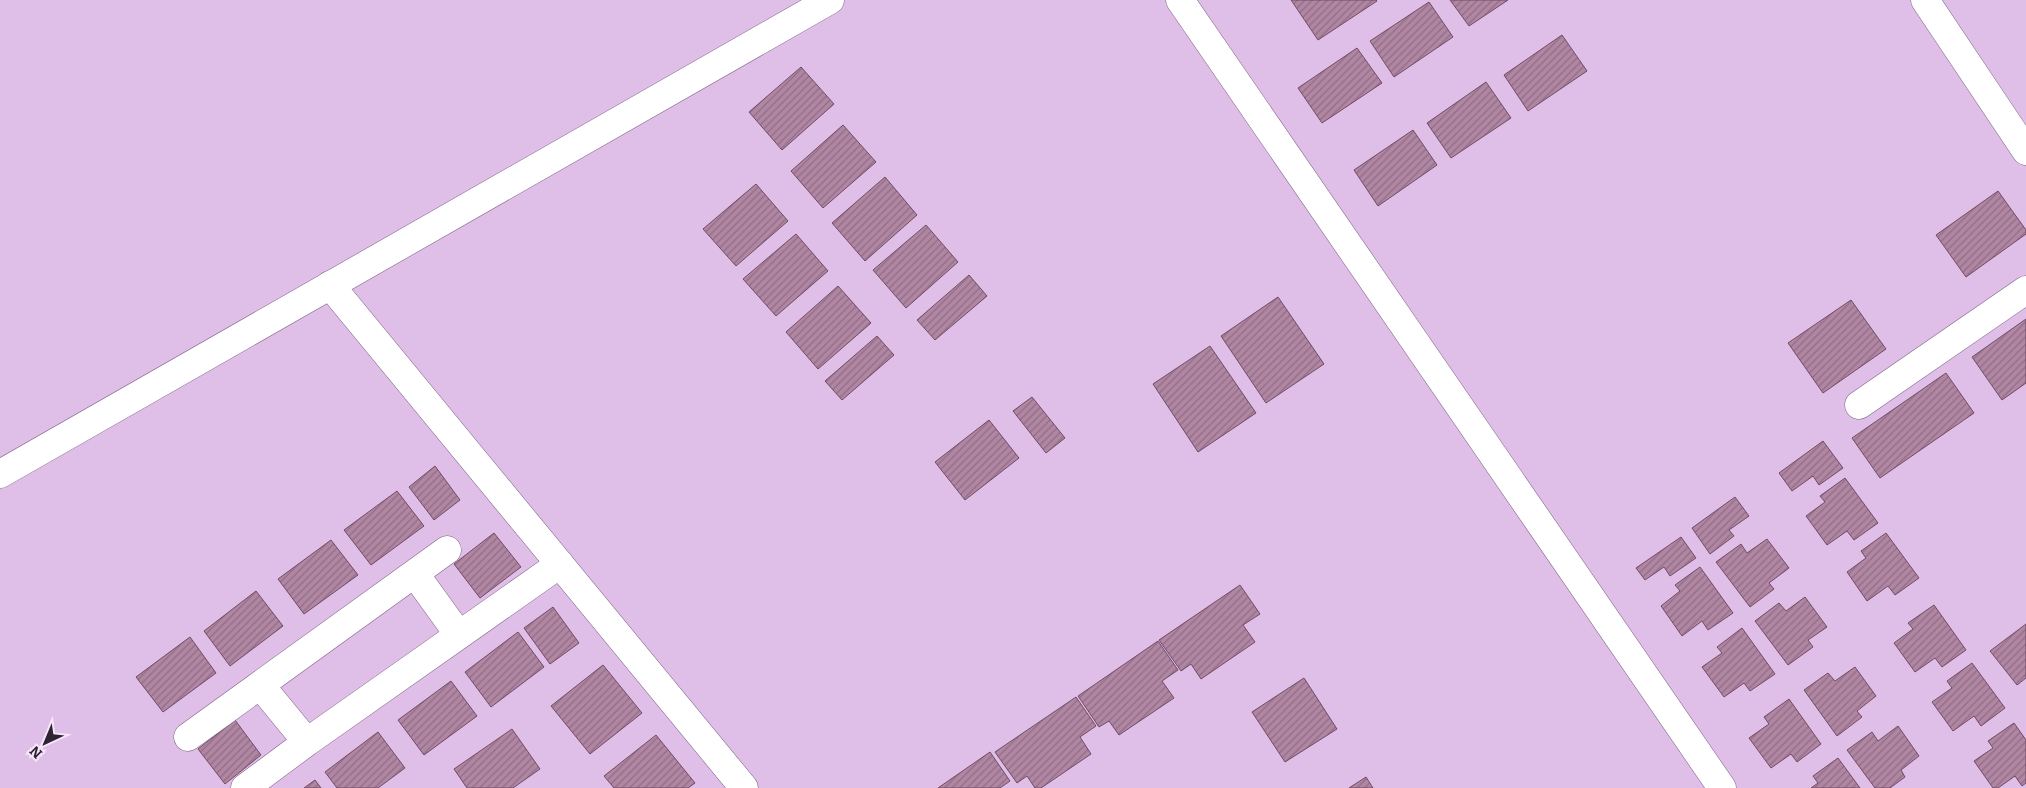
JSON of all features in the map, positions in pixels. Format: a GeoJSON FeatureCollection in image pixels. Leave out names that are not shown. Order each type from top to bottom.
{"type":"FeatureCollection","features":[{"type":"Feature","properties":{"kind":"street"},"geometry":{"type":"LineString","coordinates":[[0,474],[830,0]]}},
{"type":"Feature","properties":{"kind":"street"},"geometry":{"type":"LineString","coordinates":[[1180,0],[1722,788]]}},
{"type":"Feature","properties":{"kind":"street"},"geometry":{"type":"LineString","coordinates":[[1924,0],[2026,151]]}},
{"type":"Feature","properties":{"kind":"street"},"geometry":{"type":"LineString","coordinates":[[330,285],[744,788]]}},
{"type":"Feature","properties":{"kind":"street"},"geometry":{"type":"LineString","coordinates":[[1859,405],[2026,290]]}},
{"type":"Feature","properties":{"kind":"street"},"geometry":{"type":"LineString","coordinates":[[188,736],[447,550]]}},
{"type":"Feature","properties":{"kind":"street"},"geometry":{"type":"LineString","coordinates":[[245,788],[560,564]]}},
{"type":"Feature","properties":{"kind":"street"},"geometry":{"type":"LineString","coordinates":[[415,574],[459,635]]}},
{"type":"Feature","properties":{"kind":"street"},"geometry":{"type":"LineString","coordinates":[[260,685],[308,742]]}},
{"type":"Feature","properties":{"kind":"building"},"geometry":{"type":"Polygon","coordinates":[[[1291,0],[1376,0],[1377,1],[1318,40],[1291,0]]]}},
{"type":"Feature","properties":{"kind":"building"},"geometry":{"type":"Polygon","coordinates":[[[1450,0],[1508,0],[1469,26],[1450,0]]]}},
{"type":"Feature","properties":{"kind":"building"},"geometry":{"type":"Polygon","coordinates":[[[1429,2],[1453,37],[1394,77],[1370,41],[1429,2]]]}},
{"type":"Feature","properties":{"kind":"building"},"geometry":{"type":"Polygon","coordinates":[[[1562,35],[1587,71],[1528,111],[1504,75],[1562,35]]]}},
{"type":"Feature","properties":{"kind":"building"},"geometry":{"type":"Polygon","coordinates":[[[1357,48],[1382,83],[1322,123],[1298,88],[1357,48]]]}},
{"type":"Feature","properties":{"kind":"building"},"geometry":{"type":"Polygon","coordinates":[[[801,67],[834,104],[782,150],[749,112],[801,67]]]}},
{"type":"Feature","properties":{"kind":"building"},"geometry":{"type":"Polygon","coordinates":[[[1486,82],[1511,118],[1451,158],[1427,123],[1486,82]]]}},
{"type":"Feature","properties":{"kind":"building"},"geometry":{"type":"Polygon","coordinates":[[[843,125],[876,162],[823,208],[791,171],[843,125]]]}},
{"type":"Feature","properties":{"kind":"building"},"geometry":{"type":"Polygon","coordinates":[[[1413,130],[1437,165],[1378,206],[1354,170],[1413,130]]]}},
{"type":"Feature","properties":{"kind":"building"},"geometry":{"type":"Polygon","coordinates":[[[885,177],[917,215],[865,261],[832,223],[885,177]]]}},
{"type":"Feature","properties":{"kind":"building"},"geometry":{"type":"Polygon","coordinates":[[[756,184],[788,221],[736,266],[703,229],[756,184]]]}},
{"type":"Feature","properties":{"kind":"building"},"geometry":{"type":"Polygon","coordinates":[[[1998,191],[2026,230],[2026,234],[1966,277],[1936,235],[1998,191]]]}},
{"type":"Feature","properties":{"kind":"building"},"geometry":{"type":"Polygon","coordinates":[[[926,225],[958,262],[906,308],[873,270],[926,225]]]}},
{"type":"Feature","properties":{"kind":"building"},"geometry":{"type":"Polygon","coordinates":[[[796,234],[828,271],[776,316],[743,279],[796,234]]]}},
{"type":"Feature","properties":{"kind":"building"},"geometry":{"type":"Polygon","coordinates":[[[969,275],[987,296],[935,340],[917,320],[969,275]]]}},
{"type":"Feature","properties":{"kind":"building"},"geometry":{"type":"Polygon","coordinates":[[[838,286],[871,323],[818,369],[786,332],[838,286]]]}},
{"type":"Feature","properties":{"kind":"building"},"geometry":{"type":"Polygon","coordinates":[[[1278,297],[1324,364],[1266,403],[1221,336],[1278,297]]]}},
{"type":"Feature","properties":{"kind":"building"},"geometry":{"type":"Polygon","coordinates":[[[1851,300],[1886,349],[1823,393],[1788,343],[1851,300]]]}},
{"type":"Feature","properties":{"kind":"building"},"geometry":{"type":"Polygon","coordinates":[[[2026,319],[2026,383],[2002,400],[1972,357],[2026,319]]]}},
{"type":"Feature","properties":{"kind":"building"},"geometry":{"type":"Polygon","coordinates":[[[877,336],[894,355],[842,400],[825,381],[877,336]]]}},
{"type":"Feature","properties":{"kind":"building"},"geometry":{"type":"Polygon","coordinates":[[[1210,346],[1256,413],[1198,452],[1153,384],[1210,346]]]}},
{"type":"Feature","properties":{"kind":"building"},"geometry":{"type":"Polygon","coordinates":[[[1946,373],[1974,413],[1880,478],[1852,438],[1946,373]]]}},
{"type":"Feature","properties":{"kind":"building"},"geometry":{"type":"Polygon","coordinates":[[[1032,397],[1065,438],[1046,453],[1013,411],[1032,397]]]}},
{"type":"Feature","properties":{"kind":"building"},"geometry":{"type":"Polygon","coordinates":[[[989,420],[1019,458],[965,500],[935,462],[989,420]]]}},
{"type":"Feature","properties":{"kind":"building"},"geometry":{"type":"Polygon","coordinates":[[[1823,441],[1843,468],[1819,485],[1813,476],[1792,491],[1779,473],[1823,441]]]}},
{"type":"Feature","properties":{"kind":"building"},"geometry":{"type":"Polygon","coordinates":[[[435,466],[460,500],[434,520],[409,487],[435,466]]]}},
{"type":"Feature","properties":{"kind":"building"},"geometry":{"type":"Polygon","coordinates":[[[1845,478],[1878,523],[1854,540],[1847,531],[1827,545],[1806,516],[1825,502],[1820,496],[1845,478]]]}},
{"type":"Feature","properties":{"kind":"building"},"geometry":{"type":"Polygon","coordinates":[[[397,491],[424,526],[371,565],[344,530],[397,491]]]}},
{"type":"Feature","properties":{"kind":"building"},"geometry":{"type":"Polygon","coordinates":[[[1735,497],[1749,516],[1729,530],[1734,536],[1710,554],[1692,528],[1735,497]]]}},
{"type":"Feature","properties":{"kind":"building"},"geometry":{"type":"Polygon","coordinates":[[[494,533],[521,567],[480,598],[454,564],[494,533]]]}},
{"type":"Feature","properties":{"kind":"building"},"geometry":{"type":"Polygon","coordinates":[[[1886,533],[1919,578],[1895,595],[1888,586],[1867,601],[1847,572],[1866,558],[1861,551],[1886,533]]]}},
{"type":"Feature","properties":{"kind":"building"},"geometry":{"type":"Polygon","coordinates":[[[1681,537],[1696,558],[1670,576],[1664,567],[1645,580],[1636,568],[1681,537]]]}},
{"type":"Feature","properties":{"kind":"building"},"geometry":{"type":"Polygon","coordinates":[[[1767,539],[1789,568],[1769,583],[1774,589],[1750,607],[1716,562],[1741,544],[1747,553],[1767,539]]]}},
{"type":"Feature","properties":{"kind":"building"},"geometry":{"type":"Polygon","coordinates":[[[331,540],[358,575],[304,614],[278,579],[331,540]]]}},
{"type":"Feature","properties":{"kind":"building"},"geometry":{"type":"Polygon","coordinates":[[[1700,567],[1733,613],[1708,630],[1702,621],[1682,636],[1661,606],[1680,591],[1675,585],[1700,567]]]}},
{"type":"Feature","properties":{"kind":"building"},"geometry":{"type":"Polygon","coordinates":[[[1240,585],[1260,614],[1243,625],[1255,642],[1201,679],[1191,664],[1181,671],[1159,640],[1240,585]]]}},
{"type":"Feature","properties":{"kind":"building"},"geometry":{"type":"Polygon","coordinates":[[[256,591],[283,626],[230,666],[204,631],[256,591]]]}},
{"type":"Feature","properties":{"kind":"building"},"geometry":{"type":"Polygon","coordinates":[[[1805,597],[1827,627],[1808,640],[1813,647],[1788,665],[1755,621],[1779,603],[1786,611],[1805,597]]]}},
{"type":"Feature","properties":{"kind":"building"},"geometry":{"type":"Polygon","coordinates":[[[1934,605],[1966,650],[1942,667],[1935,658],[1915,672],[1894,643],[1913,629],[1908,623],[1934,605]]]}},
{"type":"Feature","properties":{"kind":"building"},"geometry":{"type":"Polygon","coordinates":[[[553,607],[579,643],[550,664],[524,628],[553,607]]]}},
{"type":"Feature","properties":{"kind":"building"},"geometry":{"type":"Polygon","coordinates":[[[2026,624],[2026,678],[2017,685],[1990,651],[2026,624]]]}},
{"type":"Feature","properties":{"kind":"building"},"geometry":{"type":"Polygon","coordinates":[[[1742,628],[1775,674],[1750,691],[1744,683],[1724,697],[1702,667],[1722,653],[1717,647],[1742,628]]]}},
{"type":"Feature","properties":{"kind":"building"},"geometry":{"type":"Polygon","coordinates":[[[518,632],[544,667],[491,707],[465,672],[518,632]]]}},
{"type":"Feature","properties":{"kind":"building"},"geometry":{"type":"Polygon","coordinates":[[[190,637],[216,673],[163,712],[136,677],[190,637]]]}},
{"type":"Feature","properties":{"kind":"building"},"geometry":{"type":"Polygon","coordinates":[[[1158,641],[1178,670],[1162,681],[1174,698],[1119,735],[1109,721],[1099,727],[1078,696],[1158,641]]]}},
{"type":"Feature","properties":{"kind":"building"},"geometry":{"type":"Polygon","coordinates":[[[1972,663],[2005,708],[1981,726],[1974,716],[1953,731],[1932,702],[1952,688],[1947,681],[1972,663]]]}},
{"type":"Feature","properties":{"kind":"building"},"geometry":{"type":"Polygon","coordinates":[[[603,665],[642,713],[590,754],[551,706],[603,665]]]}},
{"type":"Feature","properties":{"kind":"building"},"geometry":{"type":"Polygon","coordinates":[[[1855,667],[1876,696],[1857,711],[1862,717],[1837,736],[1804,690],[1828,673],[1835,681],[1855,667]]]}},
{"type":"Feature","properties":{"kind":"building"},"geometry":{"type":"Polygon","coordinates":[[[1304,678],[1337,729],[1285,762],[1252,712],[1304,678]]]}},
{"type":"Feature","properties":{"kind":"building"},"geometry":{"type":"Polygon","coordinates":[[[451,681],[477,716],[424,755],[398,720],[451,681]]]}},
{"type":"Feature","properties":{"kind":"building"},"geometry":{"type":"Polygon","coordinates":[[[1076,697],[1096,726],[1080,737],[1091,754],[1041,788],[1035,788],[1027,776],[1017,783],[995,752],[1076,697]]]}},
{"type":"Feature","properties":{"kind":"building"},"geometry":{"type":"Polygon","coordinates":[[[1789,699],[1821,744],[1797,762],[1791,754],[1771,768],[1749,738],[1769,724],[1764,717],[1789,699]]]}},
{"type":"Feature","properties":{"kind":"building"},"geometry":{"type":"Polygon","coordinates":[[[235,720],[261,755],[225,784],[198,749],[235,720]]]}},
{"type":"Feature","properties":{"kind":"building"},"geometry":{"type":"Polygon","coordinates":[[[2014,723],[2026,740],[2026,783],[2022,786],[2015,776],[1998,788],[1993,788],[1974,761],[1993,748],[1988,741],[2014,723]]]}},
{"type":"Feature","properties":{"kind":"building"},"geometry":{"type":"Polygon","coordinates":[[[1898,726],[1919,756],[1901,770],[1905,777],[1890,788],[1875,788],[1847,750],[1872,732],[1878,741],[1898,726]]]}},
{"type":"Feature","properties":{"kind":"building"},"geometry":{"type":"Polygon","coordinates":[[[512,729],[540,769],[513,788],[467,788],[454,769],[512,729]]]}},
{"type":"Feature","properties":{"kind":"building"},"geometry":{"type":"Polygon","coordinates":[[[378,732],[405,768],[378,788],[337,788],[325,772],[378,732]]]}},
{"type":"Feature","properties":{"kind":"building"},"geometry":{"type":"Polygon","coordinates":[[[656,735],[695,783],[688,788],[614,788],[604,776],[656,735]]]}},
{"type":"Feature","properties":{"kind":"building"},"geometry":{"type":"Polygon","coordinates":[[[990,752],[1010,781],[1000,788],[938,788],[990,752]]]}},
{"type":"Feature","properties":{"kind":"building"},"geometry":{"type":"Polygon","coordinates":[[[1838,758],[1860,788],[1811,788],[1818,783],[1813,776],[1838,758]]]}},
{"type":"Feature","properties":{"kind":"building"},"geometry":{"type":"Polygon","coordinates":[[[1366,777],[1373,788],[1349,788],[1366,777]]]}},
{"type":"Feature","properties":{"kind":"building"},"geometry":{"type":"Polygon","coordinates":[[[315,780],[321,788],[304,788],[315,780]]]}}]}
